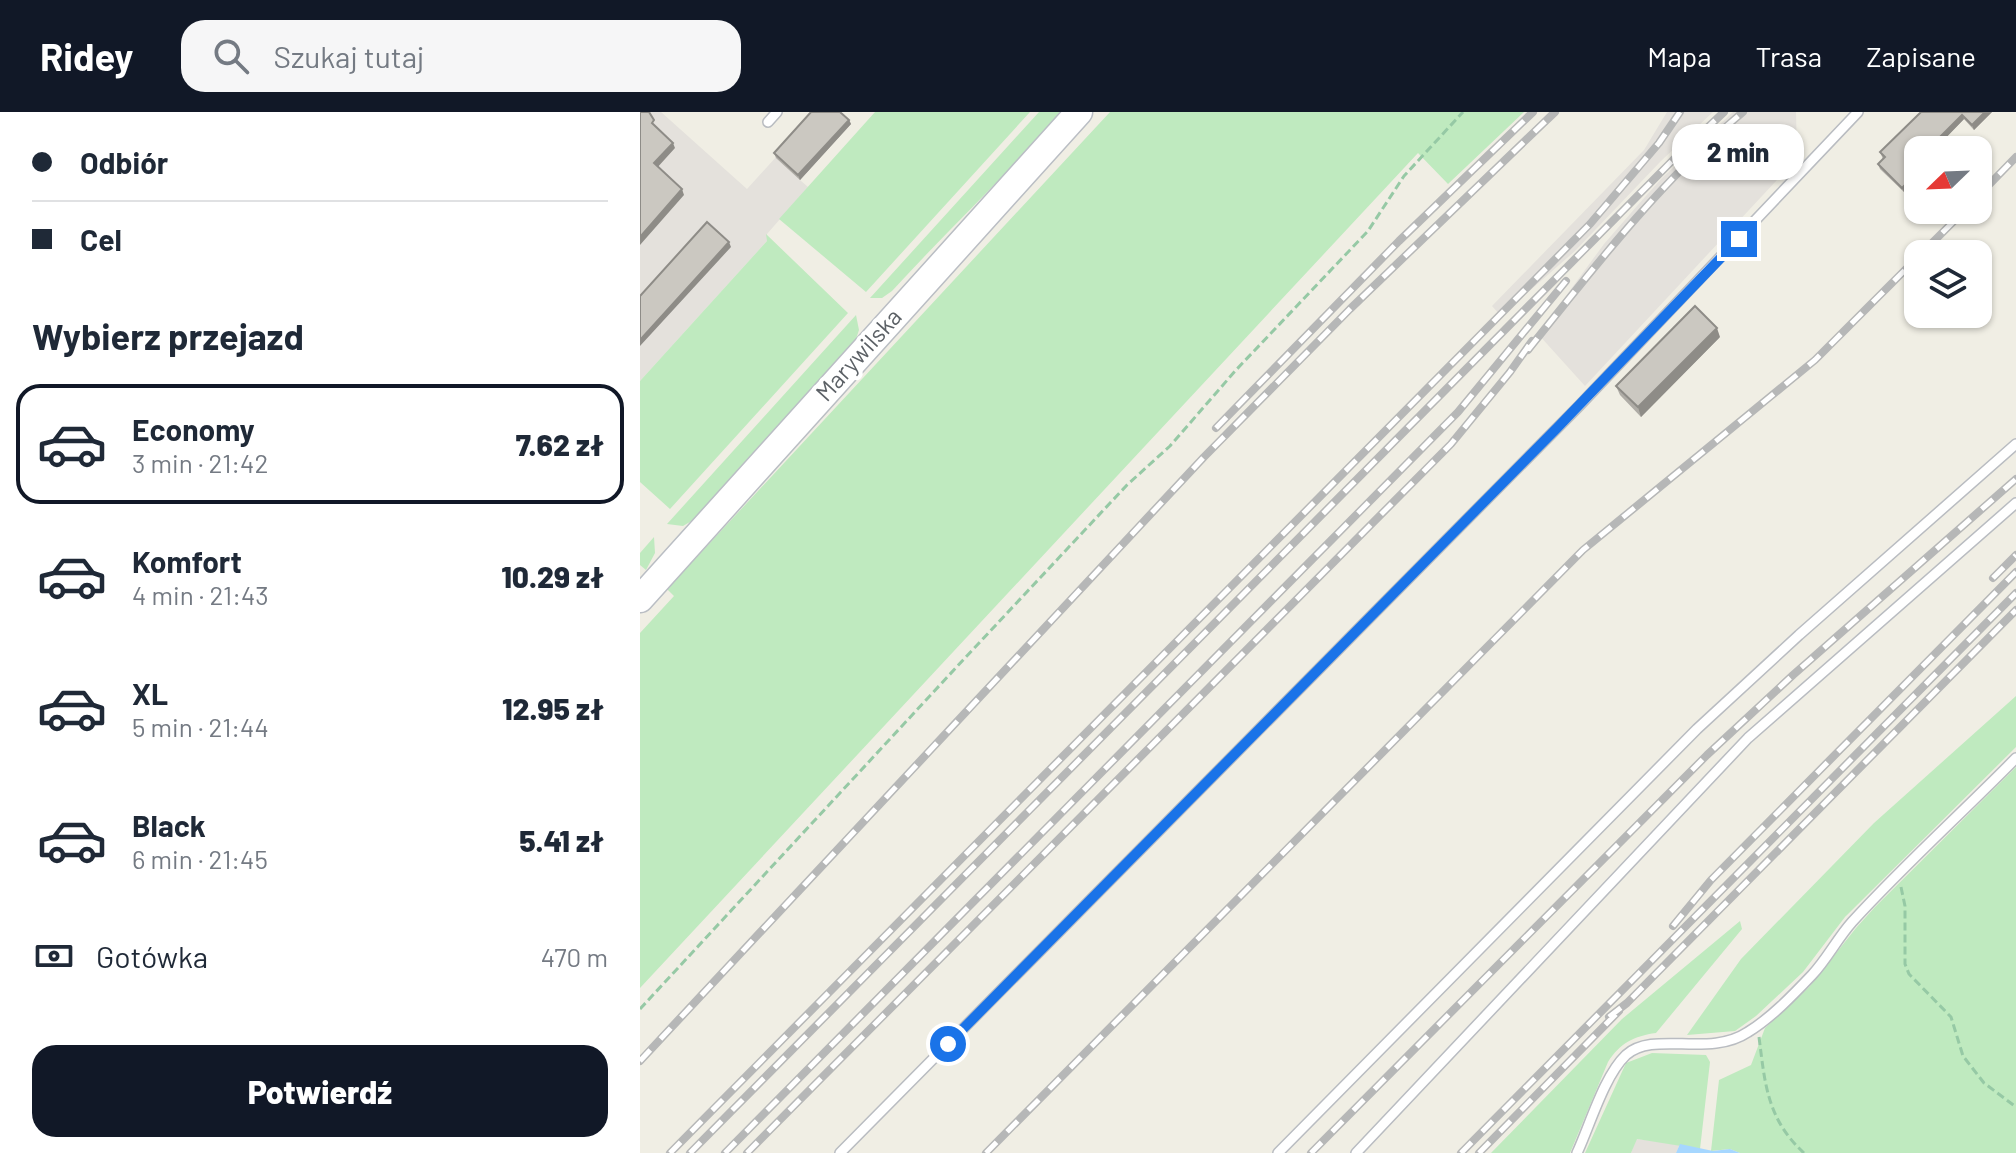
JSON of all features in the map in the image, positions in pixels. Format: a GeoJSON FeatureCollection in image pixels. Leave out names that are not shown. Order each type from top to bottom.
{"type":"FeatureCollection","features":[{"type":"Feature","properties":{"kind":"main road","name":"Marywilska"},"geometry":{"type":"LineString","coordinates":[[640,599],[1079,112]]}},
{"type":"Feature","properties":{"kind":"lane"},"geometry":{"type":"LineString","coordinates":[[768,122],[777,112]]}},
{"type":"Feature","properties":{"kind":"lane"},"geometry":{"type":"LineString","coordinates":[[840,1153],[1579,406],[1858,112]]}},
{"type":"Feature","properties":{"kind":"lane"},"geometry":{"type":"LineString","coordinates":[[1278,1153],[1697,729],[1767,663],[2016,444]]}},
{"type":"Feature","properties":{"kind":"lane"},"geometry":{"type":"LineString","coordinates":[[1356,1153],[1748,738],[2016,503]]}},
{"type":"Feature","properties":{"kind":"lane"},"geometry":{"type":"LineString","coordinates":[[1577,1153],[1609,1080],[1623,1058],[1631,1051],[1651,1044],[1715,1046],[1741,1037],[1757,1026],[1811,975],[1852,922],[2016,758]]}},
{"type":"Feature","properties":{"kind":"path"},"geometry":{"type":"LineString","coordinates":[[640,1009],[964,659],[1127,485],[1170,446],[1236,370],[1368,231],[1404,176],[1463,112]]}},
{"type":"Feature","properties":{"kind":"path"},"geometry":{"type":"LineString","coordinates":[[1900,874],[1905,906],[1905,964],[1909,974],[1951,1017],[1963,1056],[1984,1083],[2016,1107]]}},
{"type":"Feature","properties":{"kind":"path"},"geometry":{"type":"LineString","coordinates":[[1757,1026],[1767,1098],[1787,1137],[1804,1153]]}},
{"type":"Feature","properties":{"kind":"shaded area"},"geometry":{"type":"Polygon","coordinates":[[[640,112],[661,112],[747,189],[817,112],[837,112],[851,124],[800,180],[808,187],[767,234],[767,241],[640,381],[640,112]]]}},
{"type":"Feature","properties":{"kind":"shaded area"},"geometry":{"type":"Polygon","coordinates":[[[1667,112],[1713,112],[1575,251],[1501,316],[1492,306],[1644,150],[1667,112]]]}},
{"type":"Feature","properties":{"kind":"shaded area"},"geometry":{"type":"Polygon","coordinates":[[[1733,112],[1796,112],[1797,154],[1790,166],[1585,386],[1538,334],[1604,244],[1637,206],[1662,178],[1733,112]]]}},
{"type":"Feature","properties":{"kind":"shaded area"},"geometry":{"type":"Polygon","coordinates":[[[1636,1139],[1680,1144],[1676,1153],[1631,1153],[1636,1139]]]}},
{"type":"Feature","properties":{"kind":"green space"},"geometry":{"type":"Polygon","coordinates":[[[875,112],[1030,112],[866,292],[779,219],[875,112]]]}},
{"type":"Feature","properties":{"kind":"green space"},"geometry":{"type":"Polygon","coordinates":[[[1039,112],[1064,112],[892,291],[882,298],[870,298],[1039,112]]]}},
{"type":"Feature","properties":{"kind":"green space"},"geometry":{"type":"Polygon","coordinates":[[[1110,112],[1524,112],[1448,184],[1418,153],[640,988],[640,633],[674,596],[667,589],[1110,112]]]}},
{"type":"Feature","properties":{"kind":"green space"},"geometry":{"type":"Polygon","coordinates":[[[766,234],[848,313],[670,509],[640,482],[640,381],[767,241],[766,234]]]}},
{"type":"Feature","properties":{"kind":"green space"},"geometry":{"type":"Polygon","coordinates":[[[856,315],[859,330],[854,345],[695,519],[683,526],[667,524],[856,315]]]}},
{"type":"Feature","properties":{"kind":"green space"},"geometry":{"type":"Polygon","coordinates":[[[654,537],[655,553],[646,570],[640,565],[640,553],[654,537]]]}},
{"type":"Feature","properties":{"kind":"green space"},"geometry":{"type":"Polygon","coordinates":[[[2016,696],[2016,747],[1845,917],[1803,972],[1756,1016],[1735,1031],[1687,1035],[1741,959],[1874,823],[2016,696]]]}},
{"type":"Feature","properties":{"kind":"green space"},"geometry":{"type":"Polygon","coordinates":[[[2016,767],[2016,1153],[1711,1151],[1719,1080],[1751,1065],[1765,1028],[1809,987],[1875,907],[2016,767]]]}},
{"type":"Feature","properties":{"kind":"green space"},"geometry":{"type":"Polygon","coordinates":[[[1740,921],[1742,929],[1656,1033],[1628,1042],[1613,1055],[1570,1153],[1491,1153],[1622,1019],[1740,921]]]}},
{"type":"Feature","properties":{"kind":"green space"},"geometry":{"type":"Polygon","coordinates":[[[1652,1053],[1706,1055],[1710,1062],[1700,1149],[1637,1139],[1631,1153],[1585,1153],[1626,1063],[1652,1053]]]}},
{"type":"Feature","properties":{"kind":"water"},"geometry":{"type":"Polygon","coordinates":[[[1680,1144],[1713,1151],[1730,1149],[1740,1153],[1676,1153],[1680,1144]]]}},
{"type":"Feature","properties":{"kind":"building"},"geometry":{"type":"Polygon","coordinates":[[[640,112],[649,112],[654,120],[652,123],[673,143],[654,163],[682,189],[640,237],[640,112]]]}},
{"type":"Feature","properties":{"kind":"building"},"geometry":{"type":"Polygon","coordinates":[[[811,112],[840,112],[849,120],[798,175],[774,153],[811,112]]]}},
{"type":"Feature","properties":{"kind":"building"},"geometry":{"type":"Polygon","coordinates":[[[1921,112],[1985,112],[1972,125],[1962,115],[1941,136],[1904,136],[1902,188],[1878,164],[1885,157],[1880,152],[1921,112]]]}},
{"type":"Feature","properties":{"kind":"building"},"geometry":{"type":"Polygon","coordinates":[[[707,222],[729,242],[640,340],[640,296],[707,222]]]}},
{"type":"Feature","properties":{"kind":"building"},"geometry":{"type":"Polygon","coordinates":[[[1695,306],[1717,328],[1638,407],[1616,386],[1695,306]]]}},
{"type":"Feature","properties":{"kind":"railway"},"geometry":{"type":"LineString","coordinates":[[1216,428],[1399,241],[1533,112]]}},
{"type":"Feature","properties":{"kind":"railway"},"geometry":{"type":"LineString","coordinates":[[640,1061],[1204,457],[1350,309],[1555,112]]}},
{"type":"Feature","properties":{"kind":"railway"},"geometry":{"type":"LineString","coordinates":[[670,1153],[1590,224],[1659,143],[1680,112]]}},
{"type":"Feature","properties":{"kind":"railway"},"geometry":{"type":"LineString","coordinates":[[690,1153],[1724,112]]}},
{"type":"Feature","properties":{"kind":"railway"},"geometry":{"type":"LineString","coordinates":[[1528,350],[1656,196],[1743,112]]}},
{"type":"Feature","properties":{"kind":"railway"},"geometry":{"type":"LineString","coordinates":[[1992,182],[2016,157]]}},
{"type":"Feature","properties":{"kind":"railway"},"geometry":{"type":"LineString","coordinates":[[1935,240],[1951,224]]}},
{"type":"Feature","properties":{"kind":"railway"},"geometry":{"type":"LineString","coordinates":[[986,1153],[1583,550],[1815,360],[1904,271]]}},
{"type":"Feature","properties":{"kind":"railway"},"geometry":{"type":"LineString","coordinates":[[725,1153],[1458,412],[1566,281]]}},
{"type":"Feature","properties":{"kind":"railway"},"geometry":{"type":"LineString","coordinates":[[747,1153],[1451,444],[1532,341]]}},
{"type":"Feature","properties":{"kind":"railway"},"geometry":{"type":"LineString","coordinates":[[1311,1153],[1707,755],[2016,479]]}},
{"type":"Feature","properties":{"kind":"railway"},"geometry":{"type":"LineString","coordinates":[[1993,578],[2016,555]]}},
{"type":"Feature","properties":{"kind":"railway"},"geometry":{"type":"LineString","coordinates":[[1673,926],[1711,880],[2016,572]]}},
{"type":"Feature","properties":{"kind":"railway"},"geometry":{"type":"LineString","coordinates":[[1461,1153],[2016,593]]}},
{"type":"Feature","properties":{"kind":"railway"},"geometry":{"type":"LineString","coordinates":[[1609,1017],[1627,1003],[2016,610]]}},
{"type":"Feature","properties":{"kind":"railway"},"geometry":{"type":"LineString","coordinates":[[1479,1153],[1619,1011]]}},
{"type":"Feature","properties":{"kind":"route"},"geometry":{"type":"LineString","coordinates":[[948,1044],[1557,428],[1739,239]]}}]}
